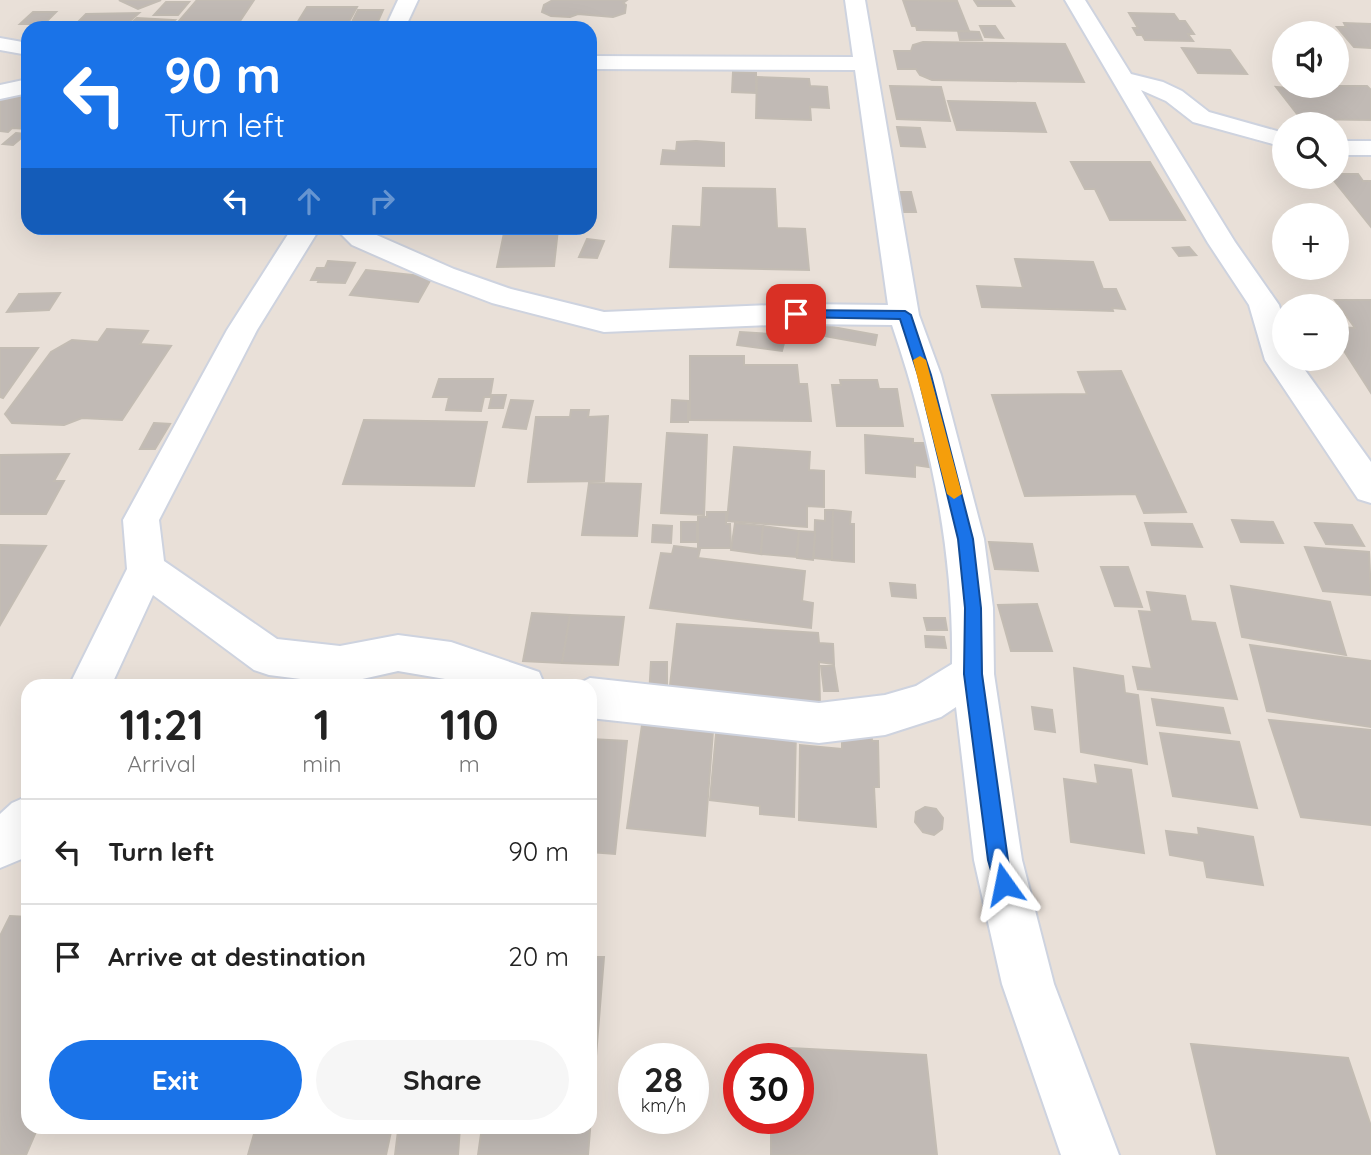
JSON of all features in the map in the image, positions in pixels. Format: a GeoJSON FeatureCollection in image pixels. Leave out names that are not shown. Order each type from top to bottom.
{"type":"FeatureCollection","features":[{"type":"Feature","properties":{"kind":"street"},"geometry":{"type":"LineString","coordinates":[[398,21],[408,0]]}},
{"type":"Feature","properties":{"kind":"street"},"geometry":{"type":"LineString","coordinates":[[856,0],[905,315],[925,375],[965,539],[973,608],[973,674],[998,860],[1028,984],[1090,1155]]}},
{"type":"Feature","properties":{"kind":"street"},"geometry":{"type":"LineString","coordinates":[[1075,0],[1222,243],[1264,305],[1281,360],[1371,489]]}},
{"type":"Feature","properties":{"kind":"street"},"geometry":{"type":"LineString","coordinates":[[0,44],[21,48]]}},
{"type":"Feature","properties":{"kind":"street"},"geometry":{"type":"LineString","coordinates":[[597,63],[866,64]]}},
{"type":"Feature","properties":{"kind":"street"},"geometry":{"type":"LineString","coordinates":[[1123,79],[1155,87],[1174,96],[1201,117],[1272,137]]}},
{"type":"Feature","properties":{"kind":"street"},"geometry":{"type":"LineString","coordinates":[[0,92],[21,88]]}},
{"type":"Feature","properties":{"kind":"street"},"geometry":{"type":"LineString","coordinates":[[1349,148],[1371,148]]}},
{"type":"Feature","properties":{"kind":"street"},"geometry":{"type":"LineString","coordinates":[[93,679],[146,569],[141,520],[242,330],[302,235]]}},
{"type":"Feature","properties":{"kind":"street"},"geometry":{"type":"LineString","coordinates":[[357,235],[444,275],[502,296],[604,322],[796,314],[905,315]]}},
{"type":"Feature","properties":{"kind":"street"},"geometry":{"type":"LineString","coordinates":[[146,569],[269,657],[340,664],[398,653],[451,661],[504,679]]}},
{"type":"Feature","properties":{"kind":"street"},"geometry":{"type":"LineString","coordinates":[[597,699],[818,723],[885,715],[926,703],[973,674]]}},
{"type":"Feature","properties":{"kind":"street"},"geometry":{"type":"LineString","coordinates":[[0,844],[7,841],[21,826]]}},
{"type":"Feature","properties":{"kind":"building"},"geometry":{"type":"Polygon","coordinates":[[[119,0],[161,0],[138,9],[119,0]]]}},
{"type":"Feature","properties":{"kind":"building"},"geometry":{"type":"Polygon","coordinates":[[[197,0],[254,0],[240,21],[179,21],[197,0]]]}},
{"type":"Feature","properties":{"kind":"building"},"geometry":{"type":"Polygon","coordinates":[[[553,0],[627,0],[623,3],[626,5],[625,13],[613,17],[578,14],[570,17],[551,16],[542,12],[544,5],[553,0]]]}},
{"type":"Feature","properties":{"kind":"building"},"geometry":{"type":"Polygon","coordinates":[[[903,0],[957,1],[969,31],[917,30],[916,26],[912,26],[903,0]]]}},
{"type":"Feature","properties":{"kind":"building"},"geometry":{"type":"Polygon","coordinates":[[[974,0],[1010,0],[1014,6],[978,6],[974,0]]]}},
{"type":"Feature","properties":{"kind":"building"},"geometry":{"type":"Polygon","coordinates":[[[166,2],[189,2],[178,15],[154,15],[166,2]]]}},
{"type":"Feature","properties":{"kind":"building"},"geometry":{"type":"Polygon","coordinates":[[[307,7],[357,7],[349,21],[298,21],[307,7]]]}},
{"type":"Feature","properties":{"kind":"building"},"geometry":{"type":"Polygon","coordinates":[[[358,10],[383,10],[378,21],[352,21],[358,10]]]}},
{"type":"Feature","properties":{"kind":"building"},"geometry":{"type":"Polygon","coordinates":[[[33,12],[56,12],[47,21],[23,21],[33,12]]]}},
{"type":"Feature","properties":{"kind":"building"},"geometry":{"type":"Polygon","coordinates":[[[139,13],[130,21],[79,21],[86,14],[139,13]]]}},
{"type":"Feature","properties":{"kind":"building"},"geometry":{"type":"Polygon","coordinates":[[[1129,13],[1174,14],[1179,21],[1185,21],[1194,34],[1188,34],[1193,41],[1145,40],[1142,35],[1137,35],[1133,28],[1138,28],[1129,13]]]}},
{"type":"Feature","properties":{"kind":"building"},"geometry":{"type":"Polygon","coordinates":[[[137,18],[175,20],[174,21],[133,21],[137,18]]]}},
{"type":"Feature","properties":{"kind":"building"},"geometry":{"type":"Polygon","coordinates":[[[1349,23],[1371,24],[1371,48],[1354,47],[1349,41],[1349,23]]]}},
{"type":"Feature","properties":{"kind":"building"},"geometry":{"type":"Polygon","coordinates":[[[980,26],[995,26],[1003,38],[985,37],[980,26]]]}},
{"type":"Feature","properties":{"kind":"building"},"geometry":{"type":"Polygon","coordinates":[[[958,31],[979,32],[982,40],[960,40],[958,31]]]}},
{"type":"Feature","properties":{"kind":"building"},"geometry":{"type":"Polygon","coordinates":[[[923,42],[1065,44],[1084,82],[932,80],[920,75],[916,69],[898,69],[894,51],[911,51],[913,45],[923,42]]]}},
{"type":"Feature","properties":{"kind":"building"},"geometry":{"type":"Polygon","coordinates":[[[1182,48],[1230,50],[1247,74],[1198,73],[1182,48]]]}},
{"type":"Feature","properties":{"kind":"building"},"geometry":{"type":"Polygon","coordinates":[[[733,72],[756,73],[756,93],[732,92],[733,72]]]}},
{"type":"Feature","properties":{"kind":"building"},"geometry":{"type":"Polygon","coordinates":[[[757,77],[809,79],[810,86],[827,87],[829,108],[810,107],[811,120],[756,118],[757,77]]]}},
{"type":"Feature","properties":{"kind":"building"},"geometry":{"type":"Polygon","coordinates":[[[890,86],[941,87],[950,121],[897,119],[890,86]]]}},
{"type":"Feature","properties":{"kind":"building"},"geometry":{"type":"Polygon","coordinates":[[[1349,86],[1367,86],[1371,90],[1371,120],[1349,120],[1349,112],[1296,112],[1285,98],[1349,98],[1349,86]]]}},
{"type":"Feature","properties":{"kind":"building"},"geometry":{"type":"Polygon","coordinates":[[[21,95],[21,129],[0,131],[0,97],[21,95]]]}},
{"type":"Feature","properties":{"kind":"building"},"geometry":{"type":"Polygon","coordinates":[[[948,101],[1035,103],[1046,132],[957,130],[948,101]]]}},
{"type":"Feature","properties":{"kind":"building"},"geometry":{"type":"Polygon","coordinates":[[[897,127],[920,128],[925,147],[901,146],[897,127]]]}},
{"type":"Feature","properties":{"kind":"building"},"geometry":{"type":"Polygon","coordinates":[[[16,133],[21,134],[21,138],[13,145],[3,144],[16,133]]]}},
{"type":"Feature","properties":{"kind":"building"},"geometry":{"type":"Polygon","coordinates":[[[677,142],[724,143],[724,166],[661,164],[663,150],[676,151],[677,142]]]}},
{"type":"Feature","properties":{"kind":"building"},"geometry":{"type":"Polygon","coordinates":[[[1071,162],[1150,162],[1185,220],[1110,220],[1095,189],[1085,189],[1071,162]]]}},
{"type":"Feature","properties":{"kind":"building"},"geometry":{"type":"Polygon","coordinates":[[[1349,174],[1358,174],[1363,181],[1371,181],[1371,227],[1341,189],[1349,189],[1349,174]]]}},
{"type":"Feature","properties":{"kind":"building"},"geometry":{"type":"Polygon","coordinates":[[[703,188],[775,189],[777,228],[805,229],[809,270],[670,267],[673,226],[701,227],[703,188]]]}},
{"type":"Feature","properties":{"kind":"building"},"geometry":{"type":"Polygon","coordinates":[[[896,192],[911,192],[916,212],[900,212],[896,192]]]}},
{"type":"Feature","properties":{"kind":"building"},"geometry":{"type":"Polygon","coordinates":[[[504,235],[557,235],[554,266],[497,267],[504,235]]]}},
{"type":"Feature","properties":{"kind":"building"},"geometry":{"type":"Polygon","coordinates":[[[587,239],[604,241],[597,258],[579,257],[587,239]]]}},
{"type":"Feature","properties":{"kind":"building"},"geometry":{"type":"Polygon","coordinates":[[[1189,247],[1196,255],[1179,256],[1173,248],[1189,247]]]}},
{"type":"Feature","properties":{"kind":"building"},"geometry":{"type":"Polygon","coordinates":[[[1015,259],[1093,262],[1103,289],[1116,289],[1125,309],[1112,308],[1113,311],[982,307],[977,286],[1023,288],[1015,259]]]}},
{"type":"Feature","properties":{"kind":"building"},"geometry":{"type":"Polygon","coordinates":[[[328,261],[355,263],[345,283],[311,280],[317,268],[325,268],[328,261]]]}},
{"type":"Feature","properties":{"kind":"building"},"geometry":{"type":"Polygon","coordinates":[[[366,270],[432,277],[418,302],[350,295],[366,270]]]}},
{"type":"Feature","properties":{"kind":"building"},"geometry":{"type":"Polygon","coordinates":[[[60,293],[49,310],[7,312],[19,294],[60,293]]]}},
{"type":"Feature","properties":{"kind":"building"},"geometry":{"type":"Polygon","coordinates":[[[1349,300],[1371,300],[1371,393],[1349,359],[1349,328],[1355,328],[1349,320],[1349,300]]]}},
{"type":"Feature","properties":{"kind":"building"},"geometry":{"type":"Polygon","coordinates":[[[805,322],[877,335],[875,345],[802,332],[805,322]]]}},
{"type":"Feature","properties":{"kind":"building"},"geometry":{"type":"Polygon","coordinates":[[[107,329],[148,331],[140,344],[171,346],[122,420],[82,418],[64,425],[12,423],[5,414],[51,352],[72,340],[98,342],[107,329]]]}},
{"type":"Feature","properties":{"kind":"building"},"geometry":{"type":"Polygon","coordinates":[[[740,332],[786,335],[782,351],[737,345],[740,332]]]}},
{"type":"Feature","properties":{"kind":"building"},"geometry":{"type":"Polygon","coordinates":[[[0,348],[38,348],[3,398],[0,397],[0,348]]]}},
{"type":"Feature","properties":{"kind":"building"},"geometry":{"type":"Polygon","coordinates":[[[690,356],[744,356],[744,365],[797,365],[799,384],[807,384],[811,421],[690,420],[690,356]]]}},
{"type":"Feature","properties":{"kind":"building"},"geometry":{"type":"Polygon","coordinates":[[[1121,371],[1186,512],[1144,513],[1136,494],[1025,496],[992,395],[1087,394],[1078,372],[1121,371]]]}},
{"type":"Feature","properties":{"kind":"building"},"geometry":{"type":"Polygon","coordinates":[[[439,379],[493,379],[490,397],[484,397],[481,411],[446,410],[449,397],[433,397],[439,379]]]}},
{"type":"Feature","properties":{"kind":"building"},"geometry":{"type":"Polygon","coordinates":[[[840,380],[877,380],[879,389],[897,389],[903,426],[837,426],[832,385],[841,385],[840,380]]]}},
{"type":"Feature","properties":{"kind":"building"},"geometry":{"type":"Polygon","coordinates":[[[492,395],[506,395],[503,408],[489,408],[492,395]]]}},
{"type":"Feature","properties":{"kind":"building"},"geometry":{"type":"Polygon","coordinates":[[[511,400],[533,401],[526,429],[503,427],[511,400]]]}},
{"type":"Feature","properties":{"kind":"building"},"geometry":{"type":"Polygon","coordinates":[[[672,400],[688,401],[688,422],[671,422],[672,400]]]}},
{"type":"Feature","properties":{"kind":"building"},"geometry":{"type":"Polygon","coordinates":[[[571,410],[589,410],[588,417],[608,416],[604,481],[528,482],[536,417],[570,417],[571,410]]]}},
{"type":"Feature","properties":{"kind":"building"},"geometry":{"type":"Polygon","coordinates":[[[364,420],[487,422],[474,486],[343,484],[364,420]]]}},
{"type":"Feature","properties":{"kind":"building"},"geometry":{"type":"Polygon","coordinates":[[[154,423],[170,424],[155,449],[140,449],[154,423]]]}},
{"type":"Feature","properties":{"kind":"building"},"geometry":{"type":"Polygon","coordinates":[[[667,433],[707,435],[704,515],[661,513],[667,433]]]}},
{"type":"Feature","properties":{"kind":"building"},"geometry":{"type":"Polygon","coordinates":[[[865,435],[913,439],[913,443],[927,443],[929,467],[915,465],[915,477],[866,473],[865,435]]]}},
{"type":"Feature","properties":{"kind":"building"},"geometry":{"type":"Polygon","coordinates":[[[734,447],[810,452],[809,470],[824,471],[824,507],[807,506],[807,527],[727,521],[734,447]]]}},
{"type":"Feature","properties":{"kind":"building"},"geometry":{"type":"Polygon","coordinates":[[[69,454],[54,481],[64,481],[46,514],[0,514],[0,455],[69,454]]]}},
{"type":"Feature","properties":{"kind":"building"},"geometry":{"type":"Polygon","coordinates":[[[589,483],[641,484],[637,536],[582,535],[589,483]]]}},
{"type":"Feature","properties":{"kind":"building"},"geometry":{"type":"Polygon","coordinates":[[[825,510],[833,510],[832,560],[814,558],[815,520],[825,521],[825,510]]]}},
{"type":"Feature","properties":{"kind":"building"},"geometry":{"type":"Polygon","coordinates":[[[833,510],[851,512],[850,524],[854,524],[854,562],[832,560],[833,510]]]}},
{"type":"Feature","properties":{"kind":"building"},"geometry":{"type":"Polygon","coordinates":[[[707,512],[726,512],[726,524],[730,524],[731,548],[698,548],[698,517],[707,517],[707,512]]]}},
{"type":"Feature","properties":{"kind":"building"},"geometry":{"type":"Polygon","coordinates":[[[1232,520],[1273,522],[1283,543],[1241,542],[1232,520]]]}},
{"type":"Feature","properties":{"kind":"building"},"geometry":{"type":"Polygon","coordinates":[[[681,522],[697,522],[697,542],[681,542],[681,522]]]}},
{"type":"Feature","properties":{"kind":"building"},"geometry":{"type":"Polygon","coordinates":[[[735,523],[763,526],[761,554],[731,550],[735,523]]]}},
{"type":"Feature","properties":{"kind":"building"},"geometry":{"type":"Polygon","coordinates":[[[1145,523],[1192,524],[1202,547],[1152,545],[1145,523]]]}},
{"type":"Feature","properties":{"kind":"building"},"geometry":{"type":"Polygon","coordinates":[[[1315,523],[1352,525],[1364,546],[1326,544],[1315,523]]]}},
{"type":"Feature","properties":{"kind":"building"},"geometry":{"type":"Polygon","coordinates":[[[653,525],[672,526],[671,543],[652,542],[653,525]]]}},
{"type":"Feature","properties":{"kind":"building"},"geometry":{"type":"Polygon","coordinates":[[[763,526],[799,531],[796,557],[761,554],[763,526]]]}},
{"type":"Feature","properties":{"kind":"building"},"geometry":{"type":"Polygon","coordinates":[[[799,531],[815,532],[813,560],[797,558],[799,531]]]}},
{"type":"Feature","properties":{"kind":"building"},"geometry":{"type":"Polygon","coordinates":[[[989,542],[1032,544],[1038,571],[995,569],[989,542]]]}},
{"type":"Feature","properties":{"kind":"building"},"geometry":{"type":"Polygon","coordinates":[[[0,545],[46,546],[0,625],[0,545]]]}},
{"type":"Feature","properties":{"kind":"building"},"geometry":{"type":"Polygon","coordinates":[[[674,546],[700,549],[698,558],[805,571],[802,601],[813,603],[811,628],[650,608],[661,553],[672,554],[674,546]]]}},
{"type":"Feature","properties":{"kind":"building"},"geometry":{"type":"Polygon","coordinates":[[[1305,547],[1369,552],[1371,595],[1323,591],[1305,547]]]}},
{"type":"Feature","properties":{"kind":"building"},"geometry":{"type":"Polygon","coordinates":[[[1101,567],[1128,567],[1142,607],[1115,606],[1101,567]]]}},
{"type":"Feature","properties":{"kind":"building"},"geometry":{"type":"Polygon","coordinates":[[[890,583],[915,585],[916,598],[892,596],[890,583]]]}},
{"type":"Feature","properties":{"kind":"building"},"geometry":{"type":"Polygon","coordinates":[[[1231,586],[1330,602],[1346,655],[1242,637],[1231,586]]]}},
{"type":"Feature","properties":{"kind":"building"},"geometry":{"type":"Polygon","coordinates":[[[1147,592],[1185,596],[1191,621],[1215,623],[1237,699],[1138,689],[1133,667],[1152,669],[1139,611],[1152,612],[1147,592]]]}},
{"type":"Feature","properties":{"kind":"building"},"geometry":{"type":"Polygon","coordinates":[[[1037,604],[1052,651],[1011,651],[998,605],[1037,604]]]}},
{"type":"Feature","properties":{"kind":"building"},"geometry":{"type":"Polygon","coordinates":[[[532,613],[570,615],[562,663],[523,661],[532,613]]]}},
{"type":"Feature","properties":{"kind":"building"},"geometry":{"type":"Polygon","coordinates":[[[570,615],[624,617],[618,665],[562,663],[570,615]]]}},
{"type":"Feature","properties":{"kind":"building"},"geometry":{"type":"Polygon","coordinates":[[[924,618],[945,618],[947,630],[927,630],[924,618]]]}},
{"type":"Feature","properties":{"kind":"building"},"geometry":{"type":"Polygon","coordinates":[[[677,624],[818,633],[819,643],[833,644],[834,664],[819,662],[820,704],[669,694],[677,624]]]}},
{"type":"Feature","properties":{"kind":"building"},"geometry":{"type":"Polygon","coordinates":[[[925,636],[944,637],[946,648],[926,647],[925,636]]]}},
{"type":"Feature","properties":{"kind":"building"},"geometry":{"type":"Polygon","coordinates":[[[1250,645],[1371,661],[1371,727],[1267,711],[1250,645]]]}},
{"type":"Feature","properties":{"kind":"building"},"geometry":{"type":"Polygon","coordinates":[[[651,662],[667,662],[667,698],[649,696],[651,662]]]}},
{"type":"Feature","properties":{"kind":"building"},"geometry":{"type":"Polygon","coordinates":[[[821,666],[834,666],[838,691],[824,691],[821,666]]]}},
{"type":"Feature","properties":{"kind":"building"},"geometry":{"type":"Polygon","coordinates":[[[1074,668],[1123,676],[1125,693],[1138,695],[1147,764],[1081,752],[1074,668]]]}},
{"type":"Feature","properties":{"kind":"building"},"geometry":{"type":"Polygon","coordinates":[[[1152,699],[1223,708],[1230,733],[1157,725],[1152,699]]]}},
{"type":"Feature","properties":{"kind":"building"},"geometry":{"type":"Polygon","coordinates":[[[1032,707],[1052,710],[1055,732],[1035,729],[1032,707]]]}},
{"type":"Feature","properties":{"kind":"building"},"geometry":{"type":"Polygon","coordinates":[[[1269,720],[1371,730],[1371,825],[1301,817],[1269,720]]]}},
{"type":"Feature","properties":{"kind":"building"},"geometry":{"type":"Polygon","coordinates":[[[717,723],[796,731],[794,817],[760,814],[760,806],[710,800],[717,723]]]}},
{"type":"Feature","properties":{"kind":"building"},"geometry":{"type":"Polygon","coordinates":[[[842,723],[871,726],[872,741],[878,741],[879,787],[874,787],[876,827],[799,820],[800,745],[842,749],[842,723]]]}},
{"type":"Feature","properties":{"kind":"building"},"geometry":{"type":"Polygon","coordinates":[[[642,725],[713,731],[705,836],[627,828],[642,725]]]}},
{"type":"Feature","properties":{"kind":"building"},"geometry":{"type":"Polygon","coordinates":[[[1160,733],[1239,742],[1257,808],[1173,796],[1160,733]]]}},
{"type":"Feature","properties":{"kind":"building"},"geometry":{"type":"Polygon","coordinates":[[[597,739],[627,741],[615,854],[597,853],[597,739]]]}},
{"type":"Feature","properties":{"kind":"building"},"geometry":{"type":"Polygon","coordinates":[[[1095,765],[1131,770],[1144,853],[1071,842],[1064,779],[1098,784],[1095,765]]]}},
{"type":"Feature","properties":{"kind":"building"},"geometry":{"type":"Polygon","coordinates":[[[925,807],[936,809],[943,818],[942,829],[934,835],[923,832],[915,822],[916,812],[925,807]]]}},
{"type":"Feature","properties":{"kind":"building"},"geometry":{"type":"Polygon","coordinates":[[[1198,828],[1253,837],[1263,885],[1207,877],[1204,861],[1170,855],[1166,831],[1199,835],[1198,828]]]}},
{"type":"Feature","properties":{"kind":"building"},"geometry":{"type":"Polygon","coordinates":[[[10,916],[21,917],[21,1134],[35,1134],[26,1155],[0,1155],[0,936],[10,916]]]}},
{"type":"Feature","properties":{"kind":"building"},"geometry":{"type":"Polygon","coordinates":[[[597,957],[604,957],[597,1044],[597,957]]]}},
{"type":"Feature","properties":{"kind":"building"},"geometry":{"type":"Polygon","coordinates":[[[1191,1044],[1348,1058],[1371,1126],[1371,1155],[1217,1155],[1191,1044]]]}},
{"type":"Feature","properties":{"kind":"building"},"geometry":{"type":"Polygon","coordinates":[[[814,1049],[926,1055],[937,1155],[771,1155],[771,1134],[814,1134],[814,1049]]]}},
{"type":"Feature","properties":{"kind":"building"},"geometry":{"type":"Polygon","coordinates":[[[254,1134],[390,1134],[386,1155],[248,1155],[254,1134]]]}},
{"type":"Feature","properties":{"kind":"building"},"geometry":{"type":"Polygon","coordinates":[[[398,1134],[460,1134],[458,1155],[395,1155],[398,1134]]]}},
{"type":"Feature","properties":{"kind":"building"},"geometry":{"type":"Polygon","coordinates":[[[481,1134],[590,1134],[588,1155],[478,1155],[481,1134]]]}},
{"type":"Feature","properties":{"kind":"slow traffic"},"geometry":{"type":"LineString","coordinates":[[920,360],[954,494]]}},
{"type":"Feature","properties":{"kind":"route"},"geometry":{"type":"LineString","coordinates":[[796,314],[905,315],[925,375],[965,539],[973,608],[973,674],[998,860],[1004,884]]}}]}
